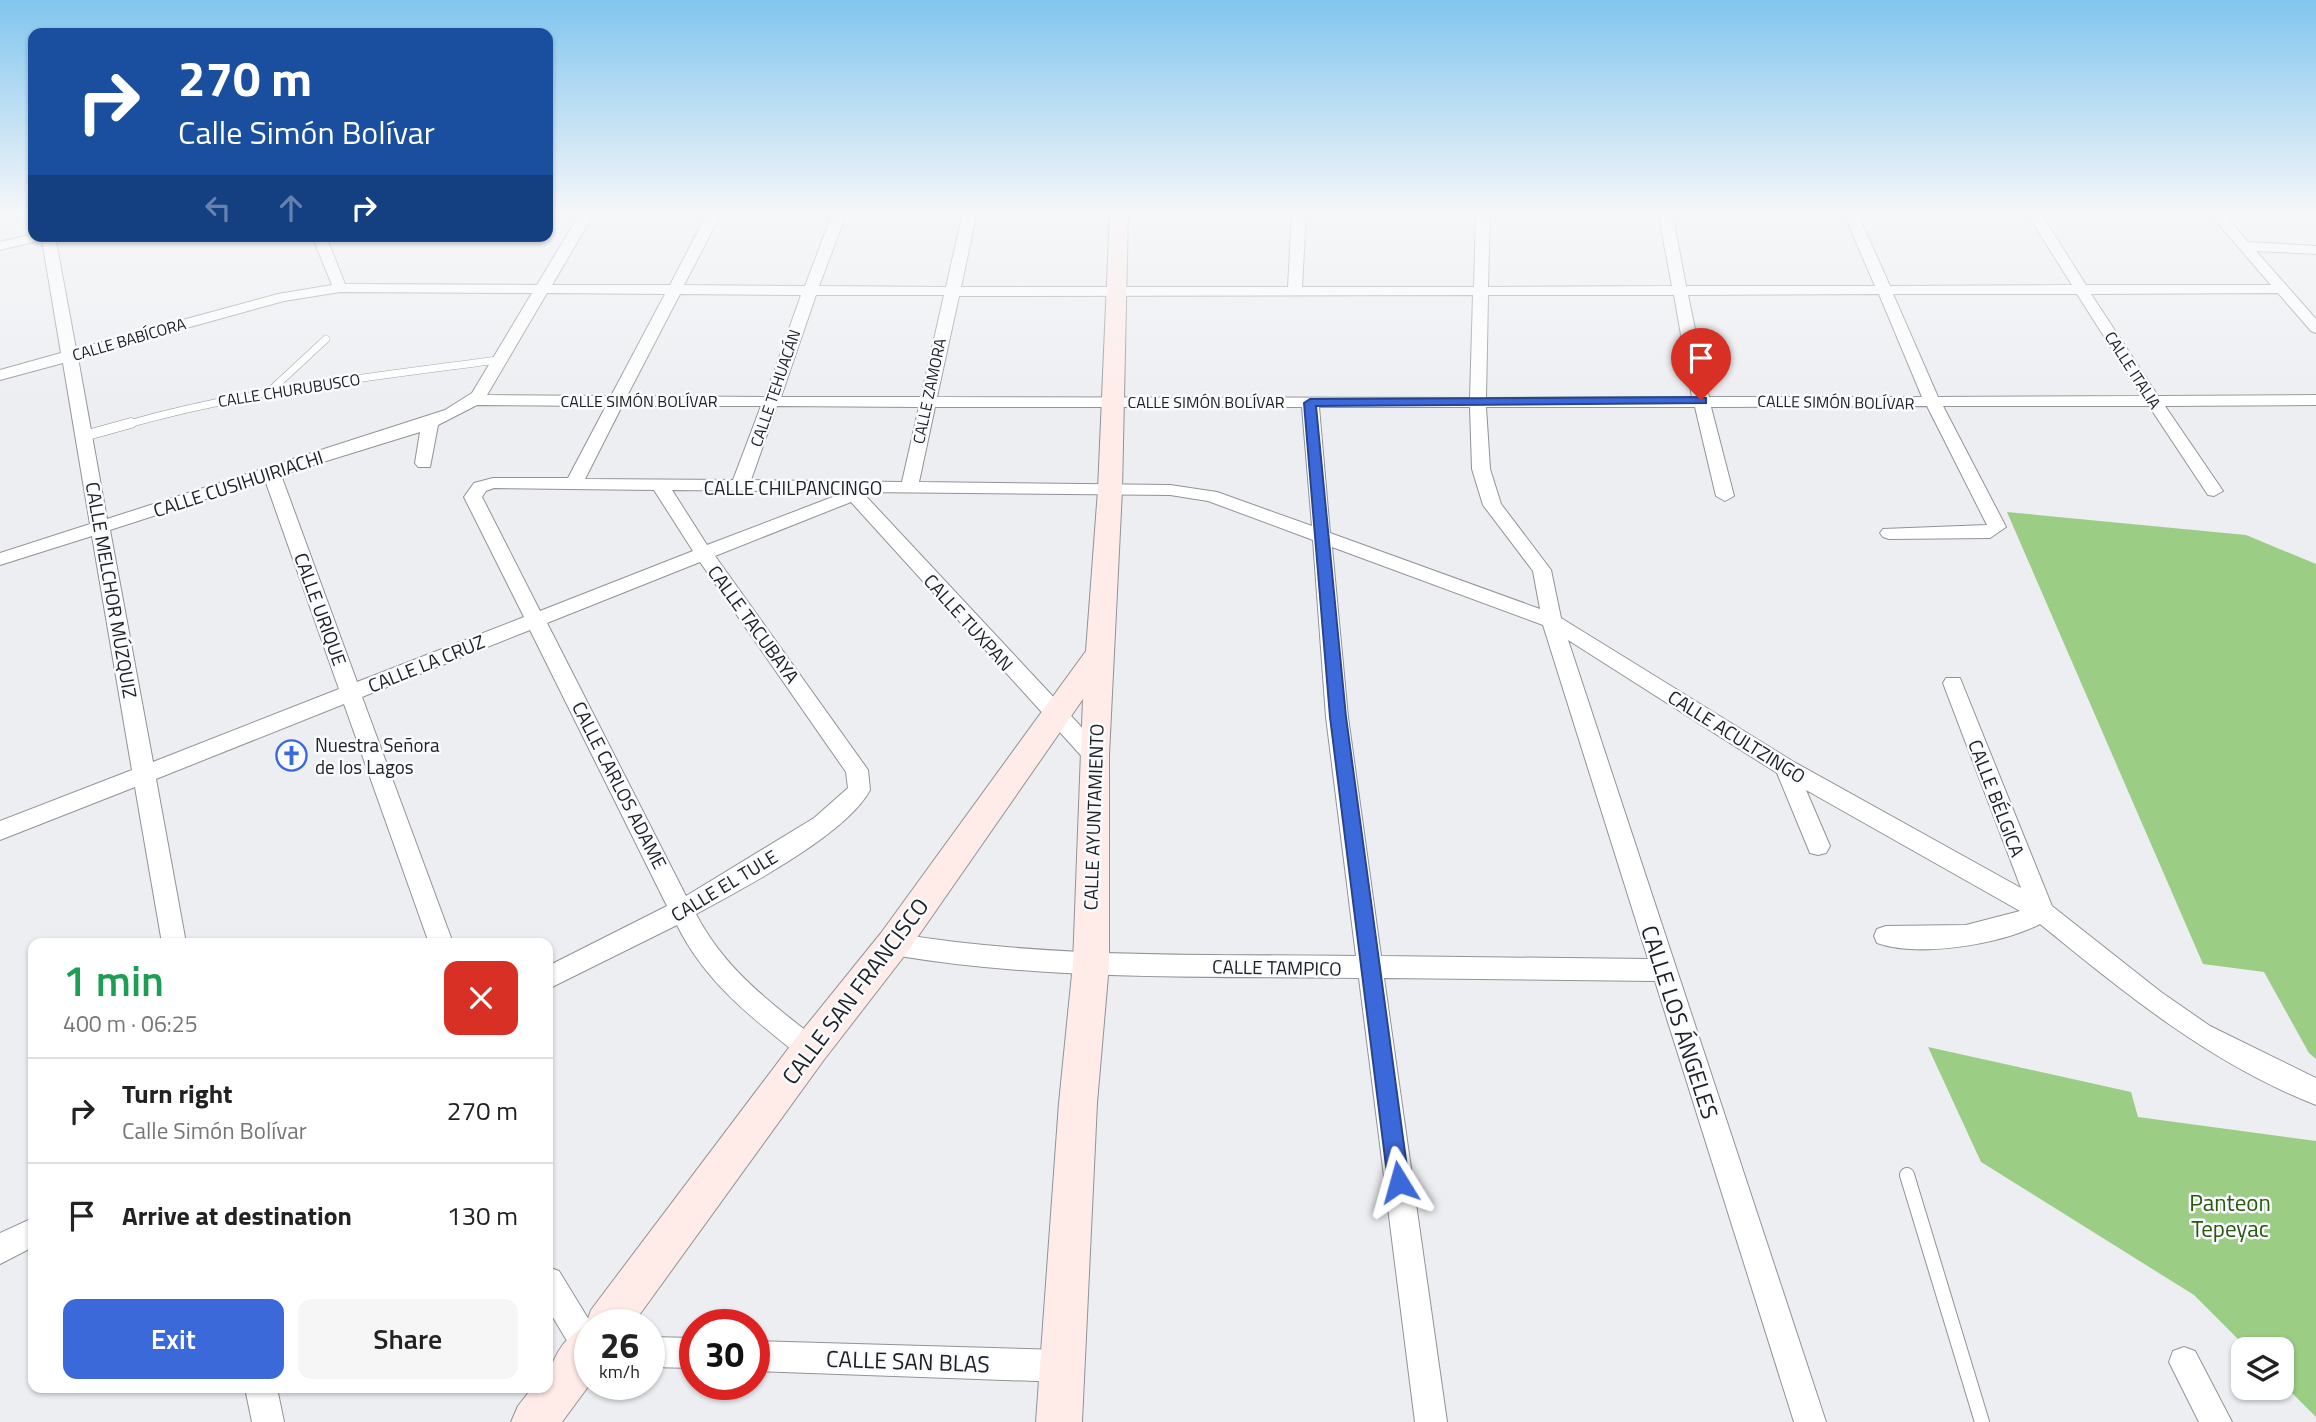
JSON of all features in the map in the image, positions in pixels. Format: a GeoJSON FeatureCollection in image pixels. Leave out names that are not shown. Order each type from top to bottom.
{"type":"FeatureCollection","features":[{"type":"Feature","properties":{"kind":"main road","name":"CALLE AYUNTAMIENTO"},"geometry":{"type":"LineString","coordinates":[[1059,1422],[1078,1103],[1091,964],[1094,755],[1110,490],[1116,278]]}},
{"type":"Feature","properties":{"kind":"main road","name":"CALLE SAN FRANCISCO"},"geometry":{"type":"LineString","coordinates":[[618,1309],[810,1049],[892,944],[1099,653]]}},
{"type":"Feature","properties":{"kind":"main road","name":"CALLE SAN FRANCISCO"},"geometry":{"type":"LineString","coordinates":[[534,1422],[574,1368]]}},
{"type":"Feature","properties":{"kind":"street","name":"CALLE MELCHOR MÚZQUIZ"},"geometry":{"type":"LineString","coordinates":[[55,278],[173,938]]}},
{"type":"Feature","properties":{"kind":"street"},"geometry":{"type":"LineString","coordinates":[[336,278],[340,288]]}},
{"type":"Feature","properties":{"kind":"street"},"geometry":{"type":"LineString","coordinates":[[474,400],[548,278]]}},
{"type":"Feature","properties":{"kind":"street"},"geometry":{"type":"LineString","coordinates":[[573,485],[681,278]]}},
{"type":"Feature","properties":{"kind":"street","name":"CALLE TEHUACÁN"},"geometry":{"type":"LineString","coordinates":[[740,486],[773,401],[814,278]]}},
{"type":"Feature","properties":{"kind":"street","name":"CALLE ZAMORA"},"geometry":{"type":"LineString","coordinates":[[909,488],[953,278]]}},
{"type":"Feature","properties":{"kind":"street"},"geometry":{"type":"LineString","coordinates":[[1295,290],[1296,278]]}},
{"type":"Feature","properties":{"kind":"street","name":"CALLE LOS ÁNGELES"},"geometry":{"type":"LineString","coordinates":[[1482,278],[1478,401],[1485,489],[1497,513],[1542,570],[1552,621],[1810,1422]]}},
{"type":"Feature","properties":{"kind":"street"},"geometry":{"type":"LineString","coordinates":[[1677,278],[1701,400],[1725,496]]}},
{"type":"Feature","properties":{"kind":"street"},"geometry":{"type":"LineString","coordinates":[[1879,278],[1933,403],[1975,491],[1997,527],[1990,532],[1889,533]]}},
{"type":"Feature","properties":{"kind":"street","name":"CALLE ITALIA"},"geometry":{"type":"LineString","coordinates":[[2075,278],[2214,491]]}},
{"type":"Feature","properties":{"kind":"street"},"geometry":{"type":"LineString","coordinates":[[2274,278],[2316,328]]}},
{"type":"Feature","properties":{"kind":"street","name":"CALLE BABÍCORA"},"geometry":{"type":"LineString","coordinates":[[0,375],[283,297],[340,288],[1115,292],[1679,288],[2283,289]]}},
{"type":"Feature","properties":{"kind":"street","name":"CALLE SIMÓN BOLÍVAR"},"geometry":{"type":"LineString","coordinates":[[474,400],[1310,403],[2316,400]]}},
{"type":"Feature","properties":{"kind":"street","name":"CALLE CUSIHUIRIACHI"},"geometry":{"type":"LineString","coordinates":[[0,559],[430,421],[474,400]]}},
{"type":"Feature","properties":{"kind":"street"},"geometry":{"type":"LineString","coordinates":[[1310,403],[1338,717],[1431,1422]]}},
{"type":"Feature","properties":{"kind":"street"},"geometry":{"type":"LineString","coordinates":[[424,463],[430,421]]}},
{"type":"Feature","properties":{"kind":"street","name":"CALLE URIQUE"},"geometry":{"type":"LineString","coordinates":[[271,473],[439,938]]}},
{"type":"Feature","properties":{"kind":"street","name":"CALLE CHILPANCINGO"},"geometry":{"type":"LineString","coordinates":[[477,490],[493,484],[740,486],[849,491],[909,488],[1110,490]]}},
{"type":"Feature","properties":{"kind":"street","name":"CALLE TACUBAYA"},"geometry":{"type":"LineString","coordinates":[[661,487],[703,553],[850,760]]}},
{"type":"Feature","properties":{"kind":"street","name":"CALLE ACULTZINGO"},"geometry":{"type":"LineString","coordinates":[[1110,490],[1170,489],[1212,496],[1323,540],[1552,621],[1786,768],[2042,912],[2152,1000],[2201,1034],[2316,1092]]}},
{"type":"Feature","properties":{"kind":"street","name":"CALLE CARLOS ADAME"},"geometry":{"type":"LineString","coordinates":[[477,490],[473,497],[698,943],[716,969],[736,990],[810,1049]]}},
{"type":"Feature","properties":{"kind":"street","name":"CALLE LA CRUZ"},"geometry":{"type":"LineString","coordinates":[[0,831],[703,553],[849,491]]}},
{"type":"Feature","properties":{"kind":"street","name":"CALLE TUXPAN"},"geometry":{"type":"LineString","coordinates":[[849,491],[1094,755]]}},
{"type":"Feature","properties":{"kind":"street","name":"CALLE BÉLGICA"},"geometry":{"type":"LineString","coordinates":[[1953,683],[2042,912]]}},
{"type":"Feature","properties":{"kind":"street","name":"CALLE EL TULE"},"geometry":{"type":"LineString","coordinates":[[553,976],[684,911],[745,876],[838,813],[859,790],[857,770],[850,760]]}},
{"type":"Feature","properties":{"kind":"street"},"geometry":{"type":"LineString","coordinates":[[1786,768],[1818,846]]}},
{"type":"Feature","properties":{"kind":"street"},"geometry":{"type":"LineString","coordinates":[[1886,936],[1954,939],[1984,935],[2016,926],[2042,912]]}},
{"type":"Feature","properties":{"kind":"street","name":"CALLE TAMPICO"},"geometry":{"type":"LineString","coordinates":[[892,944],[964,956],[1091,964],[1663,970]]}},
{"type":"Feature","properties":{"kind":"street"},"geometry":{"type":"LineString","coordinates":[[0,1249],[28,1235]]}},
{"type":"Feature","properties":{"kind":"street"},"geometry":{"type":"LineString","coordinates":[[553,1289],[574,1317]]}},
{"type":"Feature","properties":{"kind":"street","name":"CALLE SAN BLAS"},"geometry":{"type":"LineString","coordinates":[[770,1357],[1062,1366]]}},
{"type":"Feature","properties":{"kind":"street"},"geometry":{"type":"LineString","coordinates":[[2184,1362],[2216,1422]]}},
{"type":"Feature","properties":{"kind":"street"},"geometry":{"type":"LineString","coordinates":[[262,1393],[268,1422]]}},
{"type":"Feature","properties":{"kind":"lane"},"geometry":{"type":"LineString","coordinates":[[271,390],[326,339]]}},
{"type":"Feature","properties":{"kind":"lane","name":"CALLE CHURUBUSCO"},"geometry":{"type":"LineString","coordinates":[[85,436],[184,408],[271,390],[497,360]]}},
{"type":"Feature","properties":{"kind":"lane"},"geometry":{"type":"LineString","coordinates":[[1907,1175],[1982,1422]]}},
{"type":"Feature","properties":{"kind":"green space"},"geometry":{"type":"Polygon","coordinates":[[[2007,512],[2246,535],[2316,564],[2316,1059],[2309,1053],[2264,972],[2203,964],[2007,512]]]}},
{"type":"Feature","properties":{"kind":"green space","name":"Panteon Tepeyac"},"geometry":{"type":"Polygon","coordinates":[[[1928,1047],[2131,1092],[2138,1117],[2316,1141],[2316,1417],[2294,1395],[2294,1337],[2236,1337],[2194,1295],[1981,1162],[1928,1047]]]}},
{"type":"Feature","properties":{"kind":"place","name":"Nuestra Señora de los Lagos"},"geometry":{"type":"Point","coordinates":[292,755]}},
{"type":"Feature","properties":{"kind":"route"},"geometry":{"type":"LineString","coordinates":[[1399,1182],[1338,717],[1310,403],[1701,400]]}}]}
